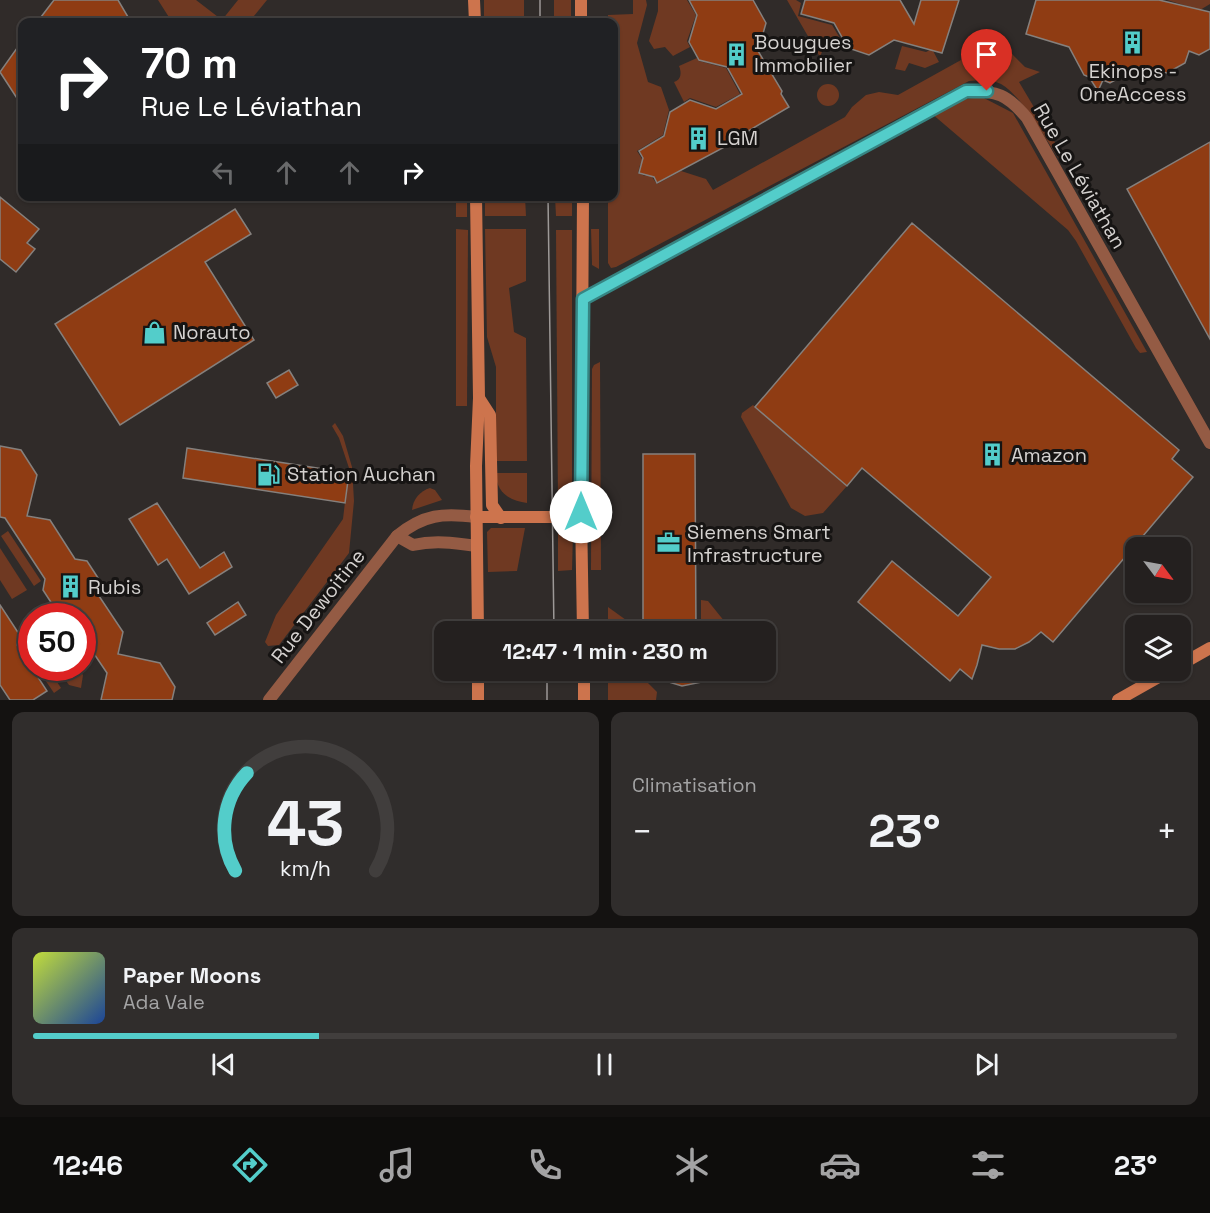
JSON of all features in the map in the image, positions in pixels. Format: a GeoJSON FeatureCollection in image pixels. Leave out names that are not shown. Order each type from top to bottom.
{"type":"FeatureCollection","features":[{"type":"Feature","properties":{"kind":"main road"},"geometry":{"type":"LineString","coordinates":[[474,0],[475,18]]}},
{"type":"Feature","properties":{"kind":"main road"},"geometry":{"type":"LineString","coordinates":[[581,0],[581,18]]}},
{"type":"Feature","properties":{"kind":"main road"},"geometry":{"type":"LineString","coordinates":[[476,201],[479,398],[476,517],[477,621]]}},
{"type":"Feature","properties":{"kind":"main road"},"geometry":{"type":"LineString","coordinates":[[583,201],[581,512],[583,621]]}},
{"type":"Feature","properties":{"kind":"main road"},"geometry":{"type":"LineString","coordinates":[[479,398],[490,415],[492,505],[501,519]]}},
{"type":"Feature","properties":{"kind":"main road"},"geometry":{"type":"LineString","coordinates":[[476,517],[501,519],[572,517],[581,512]]}},
{"type":"Feature","properties":{"kind":"main road"},"geometry":{"type":"LineString","coordinates":[[1191,659],[1210,648]]}},
{"type":"Feature","properties":{"kind":"main road"},"geometry":{"type":"LineString","coordinates":[[478,681],[478,700]]}},
{"type":"Feature","properties":{"kind":"main road"},"geometry":{"type":"LineString","coordinates":[[584,681],[584,700]]}},
{"type":"Feature","properties":{"kind":"main road"},"geometry":{"type":"LineString","coordinates":[[1118,700],[1152,681]]}},
{"type":"Feature","properties":{"kind":"street","name":"Rue Le Léviathan"},"geometry":{"type":"LineString","coordinates":[[583,299],[966,91],[987,91],[1012,100],[1027,118],[1210,443]]}},
{"type":"Feature","properties":{"kind":"street","name":"Rue Dewoitine"},"geometry":{"type":"LineString","coordinates":[[269,700],[397,536],[406,528],[427,517],[449,513],[476,517]]}},
{"type":"Feature","properties":{"kind":"street"},"geometry":{"type":"LineString","coordinates":[[397,536],[413,545],[427,542],[449,542],[477,546]]}},
{"type":"Feature","properties":{"kind":"shaded area"},"geometry":{"type":"Polygon","coordinates":[[[158,0],[196,0],[219,18],[169,18],[158,0]]]}},
{"type":"Feature","properties":{"kind":"shaded area"},"geometry":{"type":"Polygon","coordinates":[[[238,0],[267,0],[252,18],[224,18],[238,0]]]}},
{"type":"Feature","properties":{"kind":"shaded area"},"geometry":{"type":"Polygon","coordinates":[[[484,0],[524,0],[524,18],[484,18],[484,0]]]}},
{"type":"Feature","properties":{"kind":"shaded area"},"geometry":{"type":"Polygon","coordinates":[[[554,0],[571,0],[571,18],[554,18],[554,0]]]}},
{"type":"Feature","properties":{"kind":"shaded area"},"geometry":{"type":"Polygon","coordinates":[[[633,0],[646,0],[647,5],[637,43],[648,82],[661,87],[669,110],[663,135],[637,151],[644,162],[640,165],[638,173],[645,176],[649,173],[657,184],[681,171],[706,179],[713,190],[845,117],[852,107],[866,95],[879,92],[898,95],[979,50],[994,31],[1025,67],[1040,72],[1019,82],[1063,156],[1059,159],[1033,118],[1009,90],[993,81],[969,81],[611,268],[608,263],[608,201],[618,201],[618,18],[608,18],[608,15],[633,14],[633,0]]]}},
{"type":"Feature","properties":{"kind":"shaded area"},"geometry":{"type":"Polygon","coordinates":[[[658,0],[687,0],[696,15],[687,41],[690,47],[673,56],[665,47],[654,49],[649,41],[658,11],[658,0]]]}},
{"type":"Feature","properties":{"kind":"shaded area"},"geometry":{"type":"Polygon","coordinates":[[[787,0],[796,0],[801,3],[798,16],[832,25],[846,48],[826,41],[820,57],[787,0]]]}},
{"type":"Feature","properties":{"kind":"shaded area"},"geometry":{"type":"Polygon","coordinates":[[[1167,0],[1210,0],[1210,4],[1200,10],[1167,0]]]}},
{"type":"Feature","properties":{"kind":"shaded area"},"geometry":{"type":"Polygon","coordinates":[[[902,46],[926,52],[932,49],[939,62],[925,68],[909,63],[905,71],[895,69],[902,46]]]}},
{"type":"Feature","properties":{"kind":"shaded area"},"geometry":{"type":"Polygon","coordinates":[[[697,58],[699,61],[726,68],[740,94],[716,107],[690,98],[684,102],[674,82],[680,76],[679,66],[697,58]]]}},
{"type":"Feature","properties":{"kind":"shaded area"},"geometry":{"type":"Polygon","coordinates":[[[824,84],[832,84],[839,91],[839,99],[832,106],[824,106],[817,99],[817,91],[824,84]]]}},
{"type":"Feature","properties":{"kind":"shaded area"},"geometry":{"type":"Polygon","coordinates":[[[982,97],[1013,113],[1147,352],[1140,353],[1136,348],[1068,230],[931,113],[955,100],[982,97]]]}},
{"type":"Feature","properties":{"kind":"shaded area"},"geometry":{"type":"Polygon","coordinates":[[[456,201],[467,201],[467,217],[456,217],[456,201]]]}},
{"type":"Feature","properties":{"kind":"shaded area"},"geometry":{"type":"Polygon","coordinates":[[[485,201],[525,201],[526,216],[485,216],[485,201]]]}},
{"type":"Feature","properties":{"kind":"shaded area"},"geometry":{"type":"Polygon","coordinates":[[[555,201],[572,201],[572,216],[556,216],[555,201]]]}},
{"type":"Feature","properties":{"kind":"shaded area"},"geometry":{"type":"Polygon","coordinates":[[[456,229],[468,230],[467,406],[456,406],[456,229]]]}},
{"type":"Feature","properties":{"kind":"shaded area"},"geometry":{"type":"Polygon","coordinates":[[[485,229],[526,229],[526,281],[509,288],[514,332],[526,338],[527,461],[496,461],[496,367],[487,337],[485,229]]]}},
{"type":"Feature","properties":{"kind":"shaded area"},"geometry":{"type":"Polygon","coordinates":[[[591,229],[599,229],[599,269],[592,265],[591,229]]]}},
{"type":"Feature","properties":{"kind":"shaded area"},"geometry":{"type":"Polygon","coordinates":[[[556,230],[572,230],[572,487],[569,496],[561,502],[558,502],[556,230]]]}},
{"type":"Feature","properties":{"kind":"shaded area"},"geometry":{"type":"Polygon","coordinates":[[[600,362],[601,570],[591,570],[592,369],[600,362]]]}},
{"type":"Feature","properties":{"kind":"shaded area"},"geometry":{"type":"Polygon","coordinates":[[[753,405],[847,486],[823,513],[805,516],[791,508],[741,417],[742,413],[753,405]]]}},
{"type":"Feature","properties":{"kind":"shaded area"},"geometry":{"type":"Polygon","coordinates":[[[335,423],[343,436],[352,467],[354,501],[349,553],[279,645],[268,646],[265,642],[276,615],[343,519],[349,468],[339,438],[332,426],[335,423]]]}},
{"type":"Feature","properties":{"kind":"shaded area"},"geometry":{"type":"Polygon","coordinates":[[[496,473],[527,473],[527,503],[509,498],[498,485],[496,473]]]}},
{"type":"Feature","properties":{"kind":"shaded area"},"geometry":{"type":"Polygon","coordinates":[[[430,488],[435,490],[442,500],[412,510],[418,496],[430,488]]]}},
{"type":"Feature","properties":{"kind":"shaded area"},"geometry":{"type":"Polygon","coordinates":[[[558,527],[570,527],[573,532],[572,570],[558,571],[558,527]]]}},
{"type":"Feature","properties":{"kind":"shaded area"},"geometry":{"type":"Polygon","coordinates":[[[491,528],[525,528],[517,571],[488,572],[487,532],[491,528]]]}},
{"type":"Feature","properties":{"kind":"shaded area"},"geometry":{"type":"Polygon","coordinates":[[[8,531],[41,581],[34,586],[1,536],[8,531]]]}},
{"type":"Feature","properties":{"kind":"shaded area"},"geometry":{"type":"Polygon","coordinates":[[[0,548],[27,590],[12,599],[0,580],[0,548]]]}},
{"type":"Feature","properties":{"kind":"shaded area"},"geometry":{"type":"Polygon","coordinates":[[[701,600],[708,601],[724,621],[701,621],[701,600]]]}},
{"type":"Feature","properties":{"kind":"shaded area"},"geometry":{"type":"Polygon","coordinates":[[[608,607],[626,620],[626,621],[608,621],[608,607]]]}},
{"type":"Feature","properties":{"kind":"shaded area"},"geometry":{"type":"Polygon","coordinates":[[[46,681],[56,681],[61,688],[54,693],[46,681]]]}},
{"type":"Feature","properties":{"kind":"shaded area"},"geometry":{"type":"Polygon","coordinates":[[[66,681],[82,681],[81,688],[69,685],[66,681]]]}},
{"type":"Feature","properties":{"kind":"shaded area"},"geometry":{"type":"Polygon","coordinates":[[[608,681],[646,681],[657,692],[656,700],[608,700],[608,681]]]}},
{"type":"Feature","properties":{"kind":"building"},"geometry":{"type":"Polygon","coordinates":[[[54,0],[118,0],[129,18],[44,18],[41,17],[54,0]]]}},
{"type":"Feature","properties":{"kind":"building"},"geometry":{"type":"Polygon","coordinates":[[[689,0],[753,0],[766,23],[758,51],[789,107],[733,140],[732,143],[657,183],[654,177],[639,173],[643,158],[639,151],[664,136],[670,112],[690,100],[716,109],[742,94],[727,67],[699,60],[689,42],[697,15],[689,0]]]}},
{"type":"Feature","properties":{"kind":"building"},"geometry":{"type":"Polygon","coordinates":[[[805,0],[900,0],[914,24],[921,0],[959,0],[942,53],[894,40],[869,55],[848,48],[834,23],[801,14],[805,0]]]}},
{"type":"Feature","properties":{"kind":"building","name":"Ekinops - OneAccess"},"geometry":{"type":"Polygon","coordinates":[[[1036,0],[1159,0],[1210,12],[1210,49],[1199,55],[1189,51],[1185,63],[1167,73],[1139,67],[1110,83],[1103,80],[1098,91],[1089,77],[1084,75],[1069,47],[1026,34],[1036,0]]]}},
{"type":"Feature","properties":{"kind":"building"},"geometry":{"type":"Polygon","coordinates":[[[18,47],[18,100],[0,72],[18,47]]]}},
{"type":"Feature","properties":{"kind":"building"},"geometry":{"type":"Polygon","coordinates":[[[1210,142],[1210,339],[1127,189],[1210,142]]]}},
{"type":"Feature","properties":{"kind":"building"},"geometry":{"type":"Polygon","coordinates":[[[0,197],[39,229],[27,243],[35,249],[16,272],[0,259],[0,197]]]}},
{"type":"Feature","properties":{"kind":"building","name":"Norauto"},"geometry":{"type":"Polygon","coordinates":[[[235,209],[251,234],[205,262],[254,340],[120,425],[55,324],[235,209]]]}},
{"type":"Feature","properties":{"kind":"building","name":"Amazon"},"geometry":{"type":"Polygon","coordinates":[[[912,223],[1179,450],[1172,459],[1193,477],[1142,537],[1125,537],[1125,557],[1053,642],[1041,632],[1029,642],[1015,649],[999,649],[982,645],[972,679],[960,669],[950,681],[858,602],[892,561],[958,616],[991,577],[862,468],[847,486],[755,407],[912,223]]]}},
{"type":"Feature","properties":{"kind":"building"},"geometry":{"type":"Polygon","coordinates":[[[289,370],[298,385],[276,398],[267,383],[289,370]]]}},
{"type":"Feature","properties":{"kind":"building"},"geometry":{"type":"Polygon","coordinates":[[[0,446],[21,450],[37,475],[27,516],[50,520],[75,559],[87,561],[100,581],[97,593],[123,632],[118,654],[160,663],[175,687],[172,700],[101,700],[107,673],[96,657],[96,603],[51,603],[43,590],[45,579],[5,518],[0,517],[0,446]]]}},
{"type":"Feature","properties":{"kind":"building"},"geometry":{"type":"Polygon","coordinates":[[[187,448],[349,473],[345,503],[183,478],[187,448]]]}},
{"type":"Feature","properties":{"kind":"building","name":"Siemens Smart Infrastructure"},"geometry":{"type":"Polygon","coordinates":[[[643,454],[695,454],[696,621],[643,621],[643,454]]]}},
{"type":"Feature","properties":{"kind":"building"},"geometry":{"type":"Polygon","coordinates":[[[157,503],[200,568],[224,552],[232,567],[189,594],[167,559],[158,565],[129,519],[157,503]]]}},
{"type":"Feature","properties":{"kind":"building"},"geometry":{"type":"Polygon","coordinates":[[[238,602],[246,615],[215,635],[207,623],[238,602]]]}},
{"type":"Feature","properties":{"kind":"building"},"geometry":{"type":"Polygon","coordinates":[[[0,605],[18,632],[18,681],[40,681],[47,691],[33,700],[10,700],[0,685],[0,605]]]}},
{"type":"Feature","properties":{"kind":"building"},"geometry":{"type":"Polygon","coordinates":[[[665,681],[707,681],[682,686],[665,681]]]}},
{"type":"Feature","properties":{"kind":"tram line"},"geometry":{"type":"LineString","coordinates":[[540,0],[540,18]]}},
{"type":"Feature","properties":{"kind":"tram line"},"geometry":{"type":"LineString","coordinates":[[548,201],[554,621]]}},
{"type":"Feature","properties":{"kind":"tram line"},"geometry":{"type":"LineString","coordinates":[[547,681],[547,700]]}},
{"type":"Feature","properties":{"kind":"place","name":"Ekinops - OneAccess"},"geometry":{"type":"Point","coordinates":[1133,43]}},
{"type":"Feature","properties":{"kind":"place","name":"Bouygues Immobilier"},"geometry":{"type":"Point","coordinates":[736,54]}},
{"type":"Feature","properties":{"kind":"place","name":"LGM"},"geometry":{"type":"Point","coordinates":[699,138]}},
{"type":"Feature","properties":{"kind":"place","name":"Norauto"},"geometry":{"type":"Point","coordinates":[155,332]}},
{"type":"Feature","properties":{"kind":"place","name":"Amazon"},"geometry":{"type":"Point","coordinates":[993,455]}},
{"type":"Feature","properties":{"kind":"place","name":"Station Auchan"},"geometry":{"type":"Point","coordinates":[269,474]}},
{"type":"Feature","properties":{"kind":"place","name":"Siemens Smart Infrastructure"},"geometry":{"type":"Point","coordinates":[669,543]}},
{"type":"Feature","properties":{"kind":"place","name":"Rubis"},"geometry":{"type":"Point","coordinates":[70,587]}},
{"type":"Feature","properties":{"kind":"route"},"geometry":{"type":"LineString","coordinates":[[581,512],[583,299],[966,91],[987,91]]}}]}
